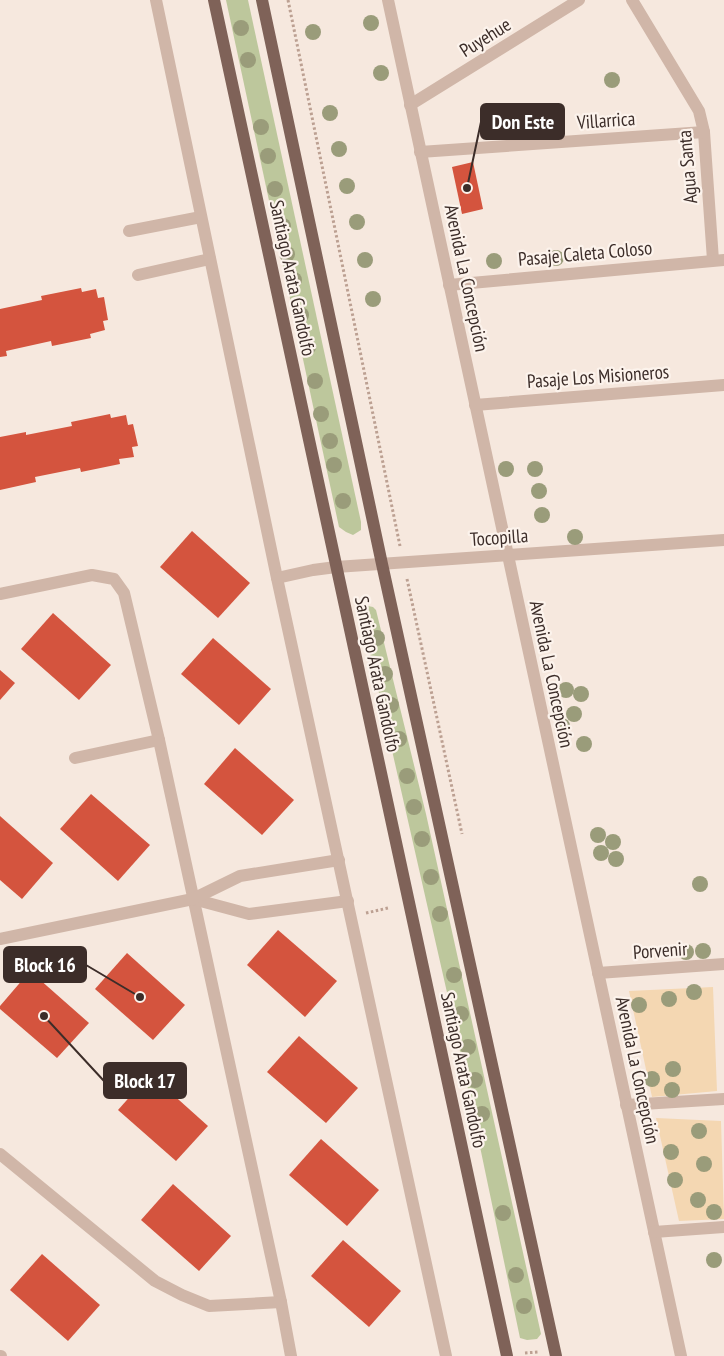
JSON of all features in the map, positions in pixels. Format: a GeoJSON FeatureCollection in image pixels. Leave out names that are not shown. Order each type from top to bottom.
{"type":"FeatureCollection","features":[{"type":"Feature","properties":{"kind":"main road","name":"Santiago Arata Gandolfo"},"geometry":{"type":"LineString","coordinates":[[214,0],[507,1356]]}},
{"type":"Feature","properties":{"kind":"main road","name":"Santiago Arata Gandolfo"},"geometry":{"type":"LineString","coordinates":[[262,0],[382,564],[556,1356]]}},
{"type":"Feature","properties":{"kind":"street"},"geometry":{"type":"LineString","coordinates":[[156,0],[277,578],[446,1356]]}},
{"type":"Feature","properties":{"kind":"street","name":"Avenida La Concepción"},"geometry":{"type":"LineString","coordinates":[[388,0],[681,1356]]}},
{"type":"Feature","properties":{"kind":"street","name":"Puyehue"},"geometry":{"type":"LineString","coordinates":[[410,105],[580,0]]}},
{"type":"Feature","properties":{"kind":"street","name":"Agua Santa"},"geometry":{"type":"LineString","coordinates":[[632,0],[700,110],[719,260]]}},
{"type":"Feature","properties":{"kind":"street","name":"Villarrica"},"geometry":{"type":"LineString","coordinates":[[420,152],[704,132]]}},
{"type":"Feature","properties":{"kind":"street"},"geometry":{"type":"LineString","coordinates":[[130,231],[201,217]]}},
{"type":"Feature","properties":{"kind":"street"},"geometry":{"type":"LineString","coordinates":[[138,274],[210,259]]}},
{"type":"Feature","properties":{"kind":"street","name":"Pasaje Caleta Coloso"},"geometry":{"type":"LineString","coordinates":[[449,284],[719,260]]}},
{"type":"Feature","properties":{"kind":"street","name":"Pasaje Los Misioneros"},"geometry":{"type":"LineString","coordinates":[[475,405],[724,385]]}},
{"type":"Feature","properties":{"kind":"street","name":"Tocopilla"},"geometry":{"type":"LineString","coordinates":[[277,578],[336,567],[724,540]]}},
{"type":"Feature","properties":{"kind":"street"},"geometry":{"type":"LineString","coordinates":[[0,594],[92,575],[114,579],[124,592],[193,899],[281,1302],[291,1356]]}},
{"type":"Feature","properties":{"kind":"street"},"geometry":{"type":"LineString","coordinates":[[75,758],[158,740]]}},
{"type":"Feature","properties":{"kind":"street"},"geometry":{"type":"LineString","coordinates":[[0,939],[193,899],[240,876],[338,860]]}},
{"type":"Feature","properties":{"kind":"street"},"geometry":{"type":"LineString","coordinates":[[193,899],[249,914],[348,901]]}},
{"type":"Feature","properties":{"kind":"street","name":"Porvenir"},"geometry":{"type":"LineString","coordinates":[[598,973],[724,964]]}},
{"type":"Feature","properties":{"kind":"street"},"geometry":{"type":"LineString","coordinates":[[626,1105],[724,1099]]}},
{"type":"Feature","properties":{"kind":"street"},"geometry":{"type":"LineString","coordinates":[[0,1154],[155,1281],[209,1306],[281,1302]]}},
{"type":"Feature","properties":{"kind":"street"},"geometry":{"type":"LineString","coordinates":[[654,1232],[724,1227]]}},
{"type":"Feature","properties":{"kind":"path"},"geometry":{"type":"LineString","coordinates":[[288,0],[389,495]]}},
{"type":"Feature","properties":{"kind":"green space"},"geometry":{"type":"Polygon","coordinates":[[[226,0],[248,0],[361,522],[361,530],[353,535],[339,527],[226,0]]]}},
{"type":"Feature","properties":{"kind":"green space"},"geometry":{"type":"Polygon","coordinates":[[[368,606],[376,610],[426,814],[541,1334],[537,1339],[527,1340],[520,1338],[456,1032],[361,614],[368,606]]]}},
{"type":"Feature","properties":{"kind":"sand"},"geometry":{"type":"Polygon","coordinates":[[[713,987],[717,1091],[652,1097],[629,991],[713,987]]]}},
{"type":"Feature","properties":{"kind":"sand"},"geometry":{"type":"Polygon","coordinates":[[[656,1118],[721,1121],[724,1219],[679,1221],[656,1118]]]}},
{"type":"Feature","properties":{"kind":"building"},"geometry":{"type":"Polygon","coordinates":[[[473,162],[483,209],[462,214],[452,167],[473,162]]]}},
{"type":"Feature","properties":{"kind":"building"},"geometry":{"type":"Polygon","coordinates":[[[81,288],[82,292],[96,289],[98,298],[104,297],[108,320],[103,321],[105,330],[90,334],[91,338],[52,346],[51,341],[6,351],[7,356],[0,357],[0,309],[42,300],[41,296],[81,288]]]}},
{"type":"Feature","properties":{"kind":"building"},"geometry":{"type":"Polygon","coordinates":[[[110,414],[111,418],[126,415],[128,425],[133,424],[138,446],[132,447],[134,457],[119,459],[120,464],[81,472],[80,468],[35,477],[36,482],[0,490],[0,437],[26,432],[26,435],[72,426],[71,422],[110,414]]]}},
{"type":"Feature","properties":{"kind":"building"},"geometry":{"type":"Polygon","coordinates":[[[192,531],[250,583],[218,618],[160,567],[192,531]]]}},
{"type":"Feature","properties":{"kind":"building"},"geometry":{"type":"Polygon","coordinates":[[[53,613],[111,665],[79,700],[21,649],[53,613]]]}},
{"type":"Feature","properties":{"kind":"building"},"geometry":{"type":"Polygon","coordinates":[[[213,638],[271,689],[239,725],[181,674],[213,638]]]}},
{"type":"Feature","properties":{"kind":"building"},"geometry":{"type":"Polygon","coordinates":[[[0,670],[15,683],[0,700],[0,670]]]}},
{"type":"Feature","properties":{"kind":"building"},"geometry":{"type":"Polygon","coordinates":[[[235,748],[294,800],[262,835],[204,784],[235,748]]]}},
{"type":"Feature","properties":{"kind":"building"},"geometry":{"type":"Polygon","coordinates":[[[91,794],[150,845],[118,881],[60,829],[91,794]]]}},
{"type":"Feature","properties":{"kind":"building"},"geometry":{"type":"Polygon","coordinates":[[[0,816],[53,863],[22,899],[0,880],[0,816]]]}},
{"type":"Feature","properties":{"kind":"building"},"geometry":{"type":"Polygon","coordinates":[[[278,930],[337,981],[305,1017],[247,965],[278,930]]]}},
{"type":"Feature","properties":{"kind":"building"},"geometry":{"type":"Polygon","coordinates":[[[127,953],[185,1005],[153,1040],[95,989],[127,953]]]}},
{"type":"Feature","properties":{"kind":"building"},"geometry":{"type":"Polygon","coordinates":[[[30,971],[89,1023],[57,1058],[0,1009],[0,1006],[30,971]]]}},
{"type":"Feature","properties":{"kind":"building"},"geometry":{"type":"Polygon","coordinates":[[[299,1036],[358,1088],[326,1123],[267,1072],[299,1036]]]}},
{"type":"Feature","properties":{"kind":"building"},"geometry":{"type":"Polygon","coordinates":[[[150,1074],[208,1126],[176,1161],[118,1110],[150,1074]]]}},
{"type":"Feature","properties":{"kind":"building"},"geometry":{"type":"Polygon","coordinates":[[[321,1139],[379,1190],[347,1226],[289,1175],[321,1139]]]}},
{"type":"Feature","properties":{"kind":"building"},"geometry":{"type":"Polygon","coordinates":[[[173,1184],[231,1236],[199,1271],[141,1220],[173,1184]]]}},
{"type":"Feature","properties":{"kind":"building"},"geometry":{"type":"Polygon","coordinates":[[[343,1240],[401,1291],[369,1327],[311,1276],[343,1240]]]}},
{"type":"Feature","properties":{"kind":"building"},"geometry":{"type":"Polygon","coordinates":[[[42,1254],[100,1305],[68,1341],[10,1290],[42,1254]]]}},
{"type":"Feature","properties":{"kind":"place","name":"Don Este"},"geometry":{"type":"Point","coordinates":[467,188]}},
{"type":"Feature","properties":{"kind":"place","name":"Block 16"},"geometry":{"type":"Point","coordinates":[140,997]}},
{"type":"Feature","properties":{"kind":"place","name":"Block 17"},"geometry":{"type":"Point","coordinates":[44,1016]}}]}
